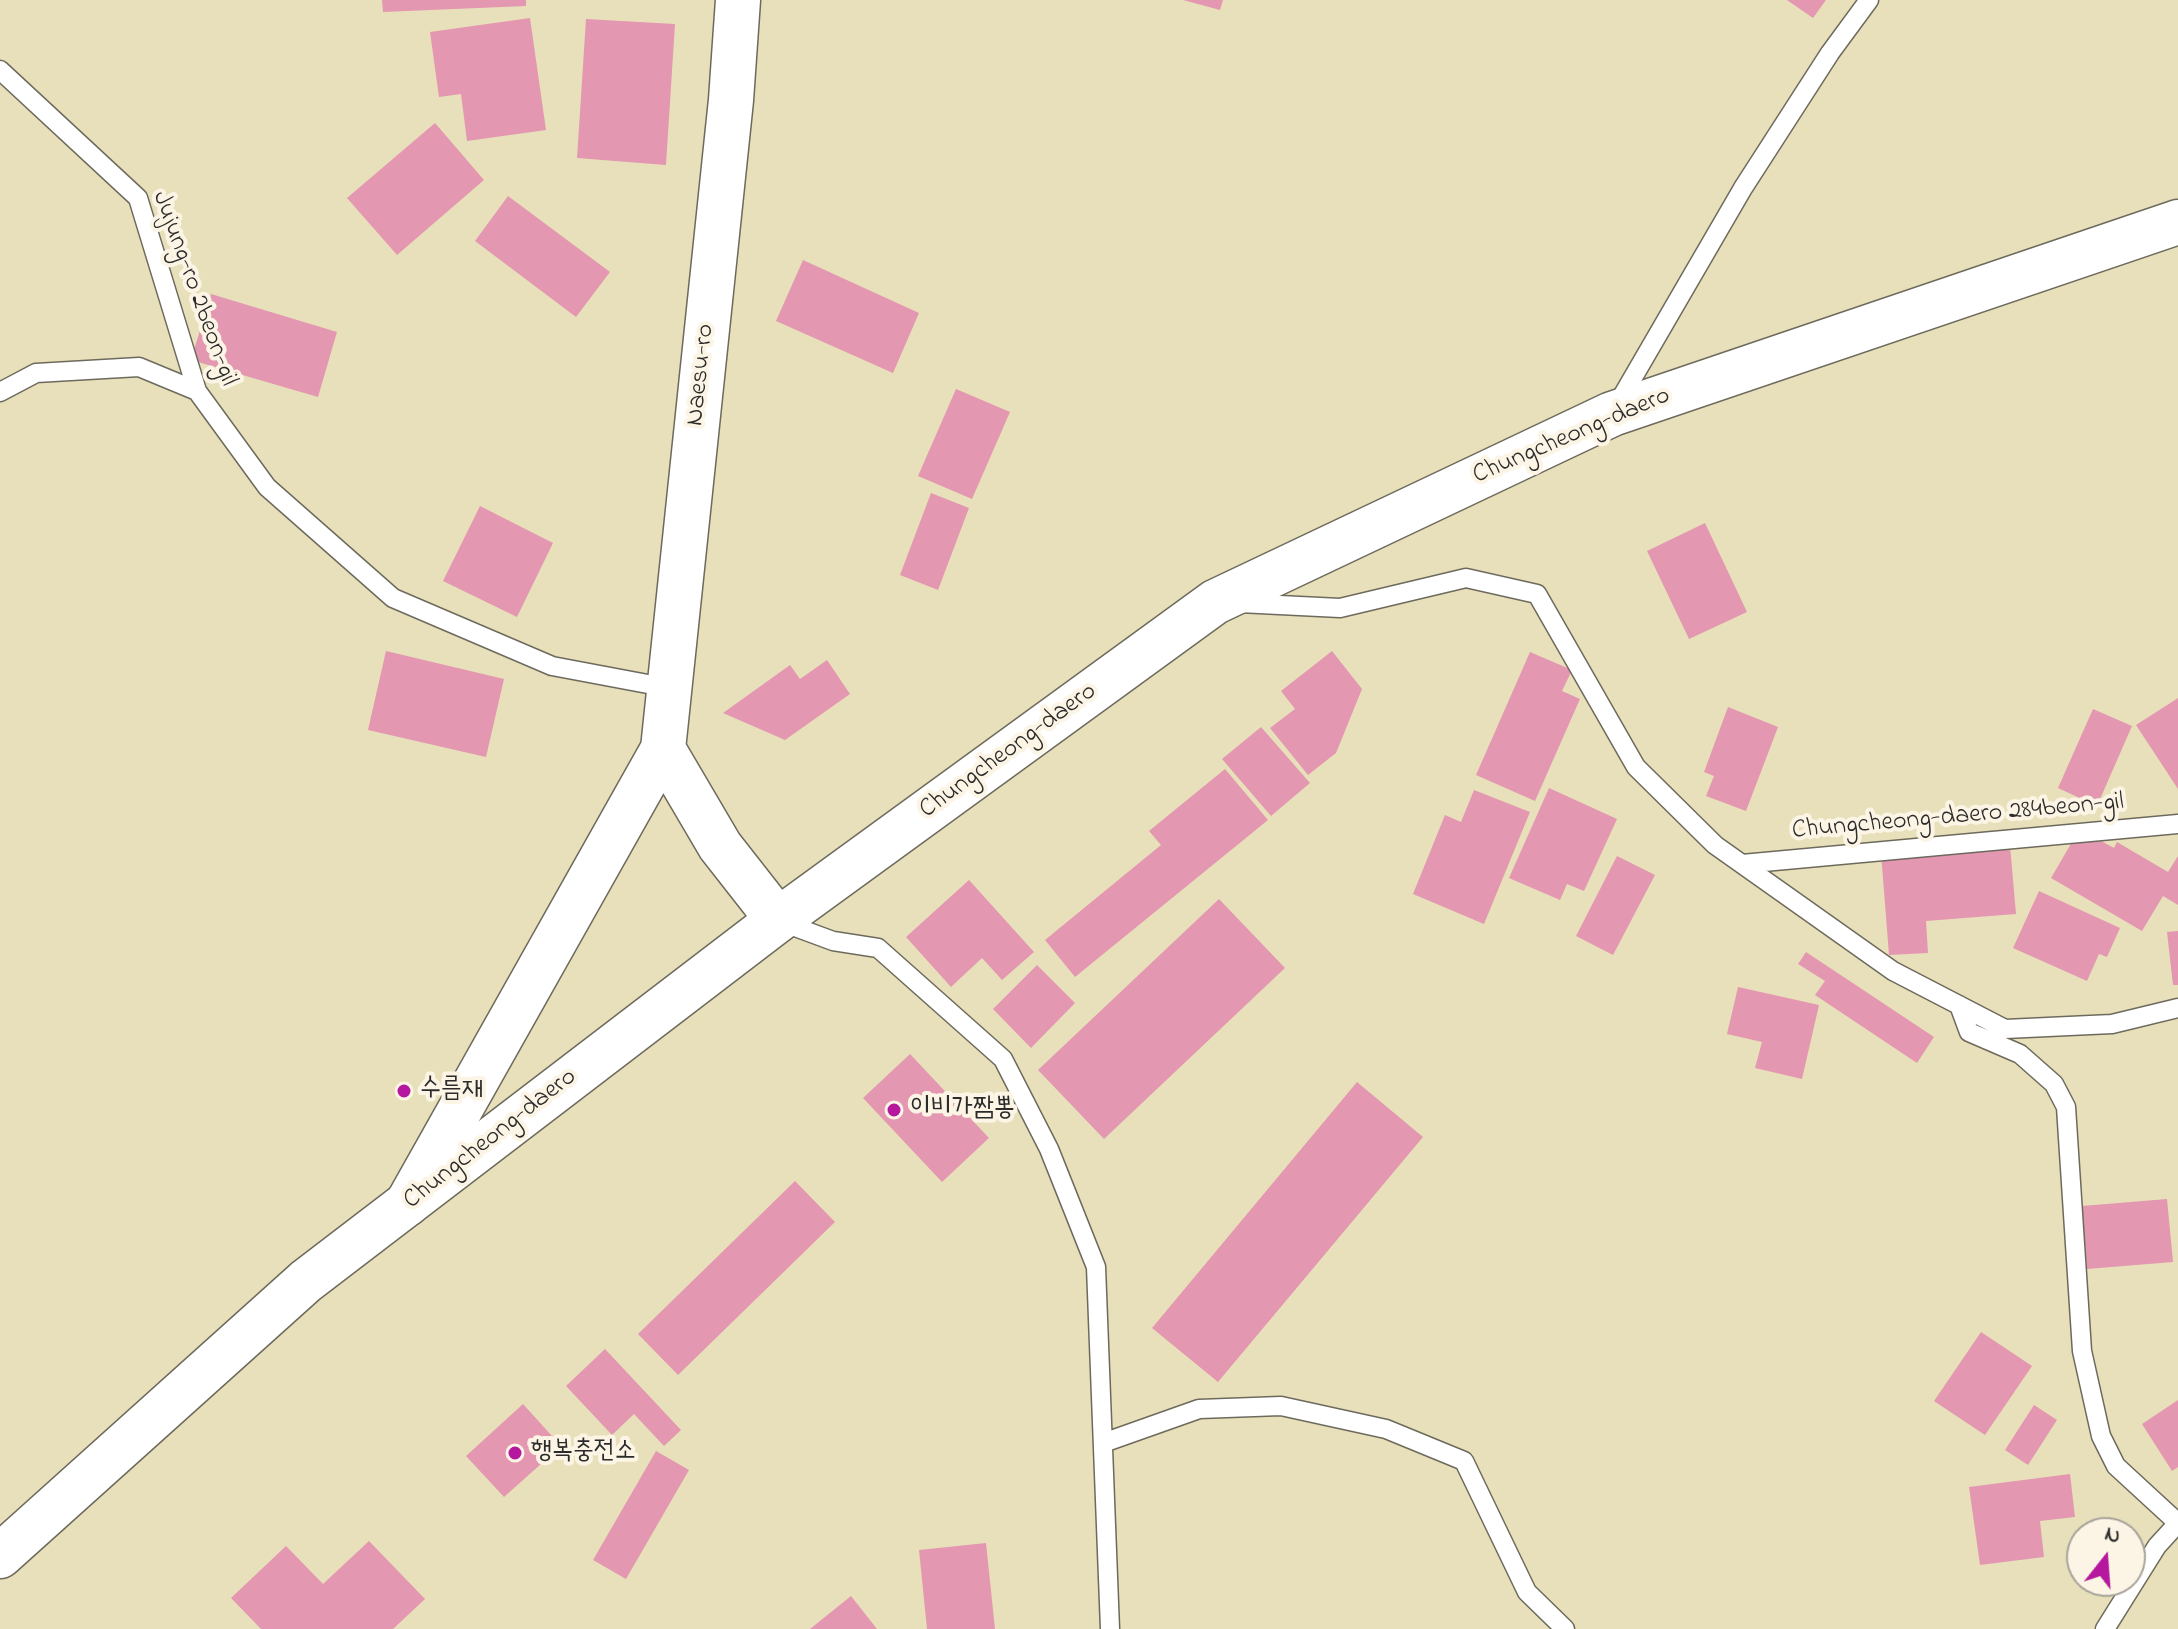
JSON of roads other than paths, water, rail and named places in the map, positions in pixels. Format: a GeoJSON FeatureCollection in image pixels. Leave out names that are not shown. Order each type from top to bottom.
{"type":"FeatureCollection","features":[{"type":"Feature","properties":{"kind":"main road","name":"Naesu-ro"},"geometry":{"type":"LineString","coordinates":[[663,749],[731,100],[738,0]]}},
{"type":"Feature","properties":{"kind":"main road","name":"Chungcheong-daero"},"geometry":{"type":"LineString","coordinates":[[0,1556],[306,1281],[778,920],[1215,602],[1612,414],[2178,222]]}},
{"type":"Feature","properties":{"kind":"main road"},"geometry":{"type":"LineString","coordinates":[[663,749],[720,846],[778,920]]}},
{"type":"Feature","properties":{"kind":"main road"},"geometry":{"type":"LineString","coordinates":[[407,1204],[663,749]]}},
{"type":"Feature","properties":{"kind":"lane"},"geometry":{"type":"LineString","coordinates":[[1612,414],[1743,188],[1830,53],[1869,0]]}},
{"type":"Feature","properties":{"kind":"lane","name":"Jujung-ro 2beon-gil"},"geometry":{"type":"LineString","coordinates":[[0,70],[138,198],[197,391],[267,487],[393,598],[552,666],[669,688]]}},
{"type":"Feature","properties":{"kind":"lane"},"geometry":{"type":"LineString","coordinates":[[0,392],[36,373],[139,367],[197,391]]}},
{"type":"Feature","properties":{"kind":"lane"},"geometry":{"type":"LineString","coordinates":[[1215,602],[1340,608],[1466,578],[1537,594],[1636,767],[1715,845],[1893,971],[2005,1029],[2112,1024],[2178,1008]]}},
{"type":"Feature","properties":{"kind":"lane","name":"Chungcheong-daero 284beon-gil"},"geometry":{"type":"LineString","coordinates":[[1742,864],[2178,824]]}},
{"type":"Feature","properties":{"kind":"lane"},"geometry":{"type":"LineString","coordinates":[[778,920],[833,941],[878,948],[1003,1059],[1049,1149],[1096,1267],[1110,1629]]}},
{"type":"Feature","properties":{"kind":"lane"},"geometry":{"type":"LineString","coordinates":[[1959,1005],[1969,1032],[2020,1054],[2054,1084],[2066,1107],[2082,1351],[2101,1436],[2116,1466],[2178,1523],[2157,1546],[2105,1629]]}},
{"type":"Feature","properties":{"kind":"lane"},"geometry":{"type":"LineString","coordinates":[[1103,1443],[1199,1409],[1281,1406],[1386,1429],[1464,1461],[1527,1592],[1565,1629]]}},
{"type":"Feature","properties":{"kind":"place","name":"수름재"},"geometry":{"type":"Point","coordinates":[404,1091]}},
{"type":"Feature","properties":{"kind":"place","name":"이비가짬뽕"},"geometry":{"type":"Point","coordinates":[894,1110]}},
{"type":"Feature","properties":{"kind":"place","name":"행복충전소"},"geometry":{"type":"Point","coordinates":[515,1453]}}]}
